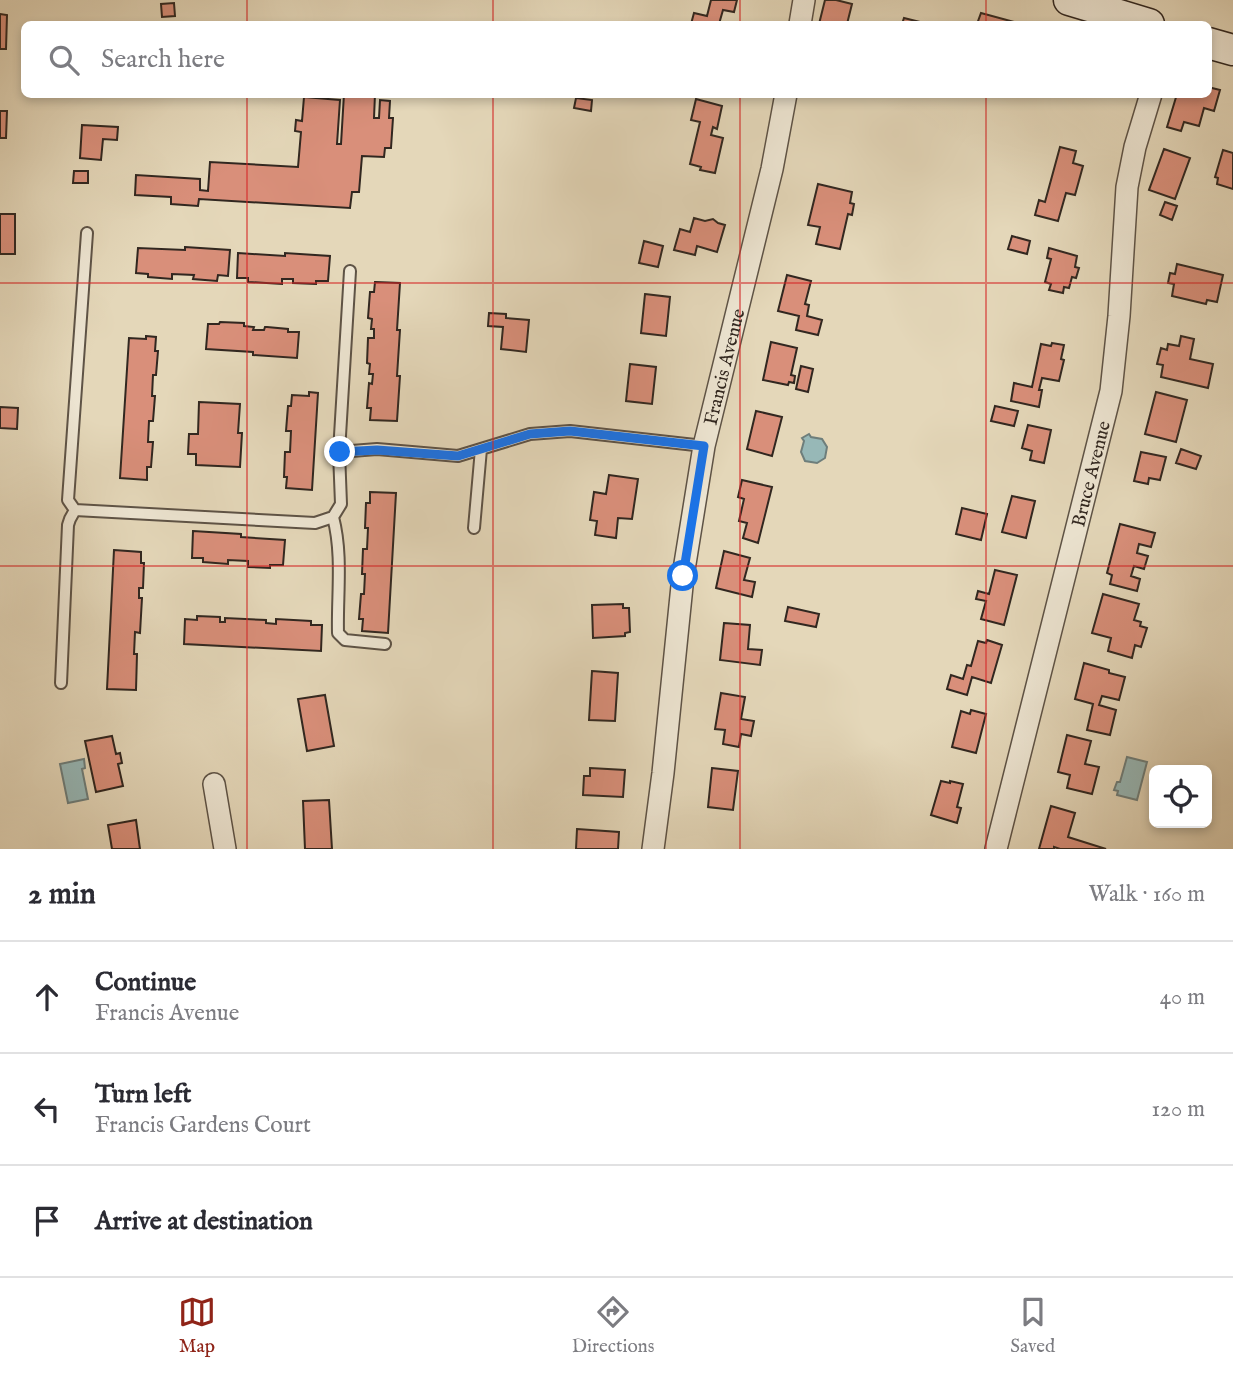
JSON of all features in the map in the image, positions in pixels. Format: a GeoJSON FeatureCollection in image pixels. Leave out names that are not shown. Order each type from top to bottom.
{"type":"FeatureCollection","features":[{"type":"Feature","properties":{"kind":"main road"},"geometry":{"type":"LineString","coordinates":[[1069,0],[1139,21]]}},
{"type":"Feature","properties":{"kind":"main road"},"geometry":{"type":"LineString","coordinates":[[1212,44],[1233,50]]}},
{"type":"Feature","properties":{"kind":"street"},"geometry":{"type":"LineString","coordinates":[[800,21],[804,0]]}},
{"type":"Feature","properties":{"kind":"street","name":"Francis Avenue"},"geometry":{"type":"LineString","coordinates":[[653,849],[683,576],[704,446],[772,169],[785,98]]}},
{"type":"Feature","properties":{"kind":"street","name":"Bruce Avenue"},"geometry":{"type":"LineString","coordinates":[[996,849],[1111,391],[1120,308],[1127,187],[1135,146],[1150,98]]}},
{"type":"Feature","properties":{"kind":"street"},"geometry":{"type":"LineString","coordinates":[[214,784],[225,849]]}},
{"type":"Feature","properties":{"kind":"lane"},"geometry":{"type":"LineString","coordinates":[[75,510],[68,500],[87,233]]}},
{"type":"Feature","properties":{"kind":"lane"},"geometry":{"type":"LineString","coordinates":[[75,510],[315,523],[333,517],[341,503],[340,452],[350,271]]}},
{"type":"Feature","properties":{"kind":"lane"},"geometry":{"type":"LineString","coordinates":[[340,452],[377,450],[458,456],[530,434],[570,431],[704,446]]}},
{"type":"Feature","properties":{"kind":"lane"},"geometry":{"type":"LineString","coordinates":[[474,528],[481,449]]}},
{"type":"Feature","properties":{"kind":"lane"},"geometry":{"type":"LineString","coordinates":[[61,683],[68,525],[75,510]]}},
{"type":"Feature","properties":{"kind":"lane"},"geometry":{"type":"LineString","coordinates":[[333,517],[338,536],[338,633],[345,640],[385,644]]}},
{"type":"Feature","properties":{"kind":"water"},"geometry":{"type":"Polygon","coordinates":[[[809,434],[822,439],[827,447],[825,458],[817,463],[805,461],[801,452],[804,441],[802,438],[809,434]]]}},
{"type":"Feature","properties":{"kind":"water"},"geometry":{"type":"Polygon","coordinates":[[[1127,757],[1147,762],[1137,800],[1117,795],[1118,791],[1114,790],[1117,782],[1120,782],[1127,757]]]}},
{"type":"Feature","properties":{"kind":"water"},"geometry":{"type":"Polygon","coordinates":[[[84,759],[85,768],[82,769],[88,799],[68,803],[60,764],[84,759]]]}},
{"type":"Feature","properties":{"kind":"building"},"geometry":{"type":"Polygon","coordinates":[[[711,0],[737,0],[734,12],[723,10],[720,21],[692,21],[694,13],[707,16],[711,0]]]}},
{"type":"Feature","properties":{"kind":"building"},"geometry":{"type":"Polygon","coordinates":[[[825,0],[852,4],[848,21],[820,21],[825,0]]]}},
{"type":"Feature","properties":{"kind":"building"},"geometry":{"type":"Polygon","coordinates":[[[174,3],[175,16],[162,17],[161,4],[174,3]]]}},
{"type":"Feature","properties":{"kind":"building"},"geometry":{"type":"Polygon","coordinates":[[[981,13],[1011,21],[978,21],[981,13]]]}},
{"type":"Feature","properties":{"kind":"building"},"geometry":{"type":"Polygon","coordinates":[[[0,14],[7,15],[6,49],[0,49],[0,14]]]}},
{"type":"Feature","properties":{"kind":"building"},"geometry":{"type":"Polygon","coordinates":[[[1212,88],[1220,90],[1214,111],[1204,108],[1199,126],[1184,122],[1181,131],[1167,127],[1176,98],[1212,98],[1212,88]]]}},
{"type":"Feature","properties":{"kind":"building"},"geometry":{"type":"Polygon","coordinates":[[[304,98],[340,100],[337,144],[341,144],[344,98],[375,98],[374,118],[379,118],[380,100],[390,101],[389,118],[393,118],[391,148],[385,148],[384,157],[362,156],[359,192],[352,192],[350,208],[199,199],[198,206],[171,204],[171,197],[135,195],[136,175],[200,179],[200,190],[208,191],[210,162],[298,167],[301,132],[295,131],[296,120],[302,121],[304,98]]]}},
{"type":"Feature","properties":{"kind":"building"},"geometry":{"type":"Polygon","coordinates":[[[576,98],[592,100],[591,111],[574,108],[576,98]]]}},
{"type":"Feature","properties":{"kind":"building"},"geometry":{"type":"Polygon","coordinates":[[[696,99],[722,106],[717,129],[713,127],[711,135],[723,138],[715,173],[700,170],[701,167],[690,164],[700,122],[691,120],[696,99]]]}},
{"type":"Feature","properties":{"kind":"building"},"geometry":{"type":"Polygon","coordinates":[[[0,111],[7,111],[6,138],[0,138],[0,111]]]}},
{"type":"Feature","properties":{"kind":"building"},"geometry":{"type":"Polygon","coordinates":[[[82,125],[118,127],[117,140],[103,139],[101,160],[80,158],[82,125]]]}},
{"type":"Feature","properties":{"kind":"building"},"geometry":{"type":"Polygon","coordinates":[[[1060,147],[1076,151],[1073,163],[1083,166],[1075,195],[1066,193],[1058,221],[1035,215],[1039,200],[1045,202],[1060,147]]]}},
{"type":"Feature","properties":{"kind":"building"},"geometry":{"type":"Polygon","coordinates":[[[1164,149],[1190,158],[1175,199],[1149,190],[1164,149]]]}},
{"type":"Feature","properties":{"kind":"building"},"geometry":{"type":"Polygon","coordinates":[[[1223,150],[1233,153],[1233,189],[1217,184],[1218,178],[1215,177],[1223,150]]]}},
{"type":"Feature","properties":{"kind":"building"},"geometry":{"type":"Polygon","coordinates":[[[74,171],[88,171],[88,183],[73,183],[74,171]]]}},
{"type":"Feature","properties":{"kind":"building"},"geometry":{"type":"Polygon","coordinates":[[[818,184],[852,192],[852,215],[848,214],[840,249],[816,244],[820,227],[808,225],[818,184]]]}},
{"type":"Feature","properties":{"kind":"building"},"geometry":{"type":"Polygon","coordinates":[[[1165,202],[1177,206],[1172,220],[1160,215],[1165,202]]]}},
{"type":"Feature","properties":{"kind":"building"},"geometry":{"type":"Polygon","coordinates":[[[0,214],[15,214],[15,254],[0,254],[0,214]]]}},
{"type":"Feature","properties":{"kind":"building"},"geometry":{"type":"Polygon","coordinates":[[[694,218],[705,221],[713,219],[725,225],[717,252],[697,246],[695,255],[674,250],[680,229],[690,232],[694,218]]]}},
{"type":"Feature","properties":{"kind":"building"},"geometry":{"type":"Polygon","coordinates":[[[1012,236],[1030,241],[1027,254],[1008,249],[1012,236]]]}},
{"type":"Feature","properties":{"kind":"building"},"geometry":{"type":"Polygon","coordinates":[[[644,241],[663,246],[658,267],[639,263],[644,241]]]}},
{"type":"Feature","properties":{"kind":"building"},"geometry":{"type":"Polygon","coordinates":[[[185,247],[230,250],[228,276],[218,275],[217,281],[193,279],[194,275],[172,274],[172,279],[136,273],[138,248],[185,250],[185,247]]]}},
{"type":"Feature","properties":{"kind":"building"},"geometry":{"type":"Polygon","coordinates":[[[1049,248],[1077,256],[1075,267],[1079,268],[1076,278],[1072,277],[1069,288],[1064,287],[1063,293],[1049,290],[1051,284],[1045,282],[1051,259],[1047,258],[1049,248]]]}},
{"type":"Feature","properties":{"kind":"building"},"geometry":{"type":"Polygon","coordinates":[[[238,253],[330,256],[328,281],[316,281],[316,284],[293,283],[293,279],[282,279],[282,284],[248,282],[248,278],[237,278],[238,253]]]}},
{"type":"Feature","properties":{"kind":"building"},"geometry":{"type":"Polygon","coordinates":[[[1177,264],[1223,275],[1217,302],[1207,300],[1206,304],[1172,296],[1174,284],[1168,283],[1170,273],[1175,274],[1177,264]]]}},
{"type":"Feature","properties":{"kind":"building"},"geometry":{"type":"Polygon","coordinates":[[[787,275],[811,281],[805,304],[809,305],[807,316],[822,320],[818,335],[796,330],[799,316],[778,311],[787,275]]]}},
{"type":"Feature","properties":{"kind":"building"},"geometry":{"type":"Polygon","coordinates":[[[375,282],[400,283],[397,421],[370,420],[371,408],[367,408],[369,383],[372,384],[373,374],[369,374],[370,364],[367,363],[368,338],[374,338],[372,319],[368,318],[370,292],[374,292],[375,282]]]}},
{"type":"Feature","properties":{"kind":"building"},"geometry":{"type":"Polygon","coordinates":[[[645,294],[670,297],[666,336],[641,333],[645,294]]]}},
{"type":"Feature","properties":{"kind":"building"},"geometry":{"type":"Polygon","coordinates":[[[489,313],[529,320],[526,352],[501,349],[503,327],[488,326],[489,313]]]}},
{"type":"Feature","properties":{"kind":"building"},"geometry":{"type":"Polygon","coordinates":[[[244,323],[244,326],[254,327],[253,330],[264,330],[267,327],[299,332],[297,358],[206,349],[208,324],[244,323]]]}},
{"type":"Feature","properties":{"kind":"building"},"geometry":{"type":"Polygon","coordinates":[[[146,336],[156,337],[155,351],[158,351],[156,375],[153,375],[153,421],[149,421],[148,442],[153,442],[151,467],[147,467],[147,480],[120,478],[129,338],[146,339],[146,336]]]}},
{"type":"Feature","properties":{"kind":"building"},"geometry":{"type":"Polygon","coordinates":[[[1181,336],[1194,339],[1190,359],[1213,364],[1208,388],[1161,377],[1163,365],[1157,364],[1161,348],[1167,350],[1168,344],[1179,346],[1181,336]]]}},
{"type":"Feature","properties":{"kind":"building"},"geometry":{"type":"Polygon","coordinates":[[[771,342],[797,348],[791,375],[795,376],[794,383],[789,382],[788,385],[763,380],[771,342]]]}},
{"type":"Feature","properties":{"kind":"building"},"geometry":{"type":"Polygon","coordinates":[[[1052,343],[1064,345],[1059,381],[1042,378],[1039,407],[1011,401],[1014,383],[1032,387],[1041,344],[1051,346],[1052,343]]]}},
{"type":"Feature","properties":{"kind":"building"},"geometry":{"type":"Polygon","coordinates":[[[630,364],[656,367],[652,404],[626,401],[630,364]]]}},
{"type":"Feature","properties":{"kind":"building"},"geometry":{"type":"Polygon","coordinates":[[[801,366],[813,369],[808,392],[796,389],[801,366]]]}},
{"type":"Feature","properties":{"kind":"building"},"geometry":{"type":"Polygon","coordinates":[[[309,392],[318,393],[312,490],[286,488],[285,452],[290,452],[291,431],[286,431],[288,406],[291,406],[292,395],[309,396],[309,392]]]}},
{"type":"Feature","properties":{"kind":"building"},"geometry":{"type":"Polygon","coordinates":[[[1156,392],[1187,400],[1176,442],[1145,434],[1156,392]]]}},
{"type":"Feature","properties":{"kind":"building"},"geometry":{"type":"Polygon","coordinates":[[[199,402],[240,404],[240,467],[196,465],[196,454],[188,454],[189,434],[198,434],[199,402]]]}},
{"type":"Feature","properties":{"kind":"building"},"geometry":{"type":"Polygon","coordinates":[[[995,406],[1018,411],[1014,426],[991,421],[995,406]]]}},
{"type":"Feature","properties":{"kind":"building"},"geometry":{"type":"Polygon","coordinates":[[[0,407],[18,408],[17,429],[0,428],[0,407]]]}},
{"type":"Feature","properties":{"kind":"building"},"geometry":{"type":"Polygon","coordinates":[[[756,411],[782,417],[772,456],[747,449],[756,411]]]}},
{"type":"Feature","properties":{"kind":"building"},"geometry":{"type":"Polygon","coordinates":[[[1028,425],[1051,430],[1044,463],[1030,460],[1032,451],[1022,448],[1028,425]]]}},
{"type":"Feature","properties":{"kind":"building"},"geometry":{"type":"Polygon","coordinates":[[[1181,449],[1201,456],[1196,469],[1176,463],[1181,449]]]}},
{"type":"Feature","properties":{"kind":"building"},"geometry":{"type":"Polygon","coordinates":[[[1141,452],[1166,457],[1160,480],[1149,478],[1148,484],[1134,481],[1141,452]]]}},
{"type":"Feature","properties":{"kind":"building"},"geometry":{"type":"Polygon","coordinates":[[[609,475],[638,479],[632,519],[618,518],[616,538],[595,535],[597,521],[590,520],[594,492],[606,494],[609,475]]]}},
{"type":"Feature","properties":{"kind":"building"},"geometry":{"type":"Polygon","coordinates":[[[742,480],[772,487],[758,543],[743,538],[747,523],[739,521],[744,499],[738,497],[742,480]]]}},
{"type":"Feature","properties":{"kind":"building"},"geometry":{"type":"Polygon","coordinates":[[[370,492],[396,493],[388,633],[362,631],[363,619],[359,619],[361,594],[364,594],[363,549],[367,549],[366,503],[370,503],[370,492]]]}},
{"type":"Feature","properties":{"kind":"building"},"geometry":{"type":"Polygon","coordinates":[[[1012,496],[1035,501],[1026,538],[1002,532],[1012,496]]]}},
{"type":"Feature","properties":{"kind":"building"},"geometry":{"type":"Polygon","coordinates":[[[962,508],[987,514],[981,540],[956,534],[962,508]]]}},
{"type":"Feature","properties":{"kind":"building"},"geometry":{"type":"Polygon","coordinates":[[[1120,524],[1155,533],[1151,547],[1139,544],[1137,553],[1148,556],[1144,569],[1134,566],[1131,576],[1140,579],[1137,591],[1110,584],[1112,575],[1107,573],[1120,524]]]}},
{"type":"Feature","properties":{"kind":"building"},"geometry":{"type":"Polygon","coordinates":[[[193,531],[285,540],[283,565],[270,565],[270,568],[248,567],[248,561],[228,560],[228,564],[203,562],[203,558],[192,558],[193,531]]]}},
{"type":"Feature","properties":{"kind":"building"},"geometry":{"type":"Polygon","coordinates":[[[114,550],[141,552],[141,563],[144,563],[143,588],[139,588],[139,598],[142,598],[140,633],[135,632],[136,690],[107,689],[114,550]]]}},
{"type":"Feature","properties":{"kind":"building"},"geometry":{"type":"Polygon","coordinates":[[[724,551],[750,558],[744,580],[755,582],[752,597],[716,588],[724,551]]]}},
{"type":"Feature","properties":{"kind":"building"},"geometry":{"type":"Polygon","coordinates":[[[995,570],[1017,575],[1004,625],[981,619],[986,601],[976,599],[978,591],[989,594],[995,570]]]}},
{"type":"Feature","properties":{"kind":"building"},"geometry":{"type":"Polygon","coordinates":[[[1103,594],[1139,604],[1134,620],[1147,628],[1141,647],[1135,645],[1132,658],[1108,651],[1111,638],[1092,633],[1103,594]]]}},
{"type":"Feature","properties":{"kind":"building"},"geometry":{"type":"Polygon","coordinates":[[[623,604],[623,608],[629,608],[630,632],[625,633],[625,636],[593,638],[592,605],[623,604]]]}},
{"type":"Feature","properties":{"kind":"building"},"geometry":{"type":"Polygon","coordinates":[[[788,607],[819,614],[816,627],[785,621],[788,607]]]}},
{"type":"Feature","properties":{"kind":"building"},"geometry":{"type":"Polygon","coordinates":[[[197,616],[220,617],[220,622],[225,622],[225,618],[266,620],[266,623],[276,624],[276,619],[311,621],[311,625],[322,625],[321,651],[184,644],[185,619],[197,620],[197,616]]]}},
{"type":"Feature","properties":{"kind":"building"},"geometry":{"type":"Polygon","coordinates":[[[724,623],[750,625],[748,649],[762,650],[760,665],[720,660],[724,623]]]}},
{"type":"Feature","properties":{"kind":"building"},"geometry":{"type":"Polygon","coordinates":[[[987,640],[1002,645],[991,683],[972,677],[967,695],[947,689],[951,675],[963,679],[967,665],[971,666],[978,641],[986,643],[987,640]]]}},
{"type":"Feature","properties":{"kind":"building"},"geometry":{"type":"Polygon","coordinates":[[[1084,663],[1125,677],[1119,700],[1102,696],[1099,705],[1116,710],[1110,735],[1087,730],[1093,704],[1075,699],[1084,663]]]}},
{"type":"Feature","properties":{"kind":"building"},"geometry":{"type":"Polygon","coordinates":[[[592,671],[618,673],[615,721],[589,720],[592,671]]]}},
{"type":"Feature","properties":{"kind":"building"},"geometry":{"type":"Polygon","coordinates":[[[721,693],[745,697],[741,719],[754,721],[751,736],[741,734],[739,747],[723,744],[725,730],[715,729],[721,693]]]}},
{"type":"Feature","properties":{"kind":"building"},"geometry":{"type":"Polygon","coordinates":[[[325,695],[334,746],[307,751],[298,699],[325,695]]]}},
{"type":"Feature","properties":{"kind":"building"},"geometry":{"type":"Polygon","coordinates":[[[971,710],[986,714],[976,753],[952,747],[961,711],[970,714],[971,710]]]}},
{"type":"Feature","properties":{"kind":"building"},"geometry":{"type":"Polygon","coordinates":[[[1067,735],[1091,741],[1085,764],[1099,767],[1092,794],[1067,788],[1070,775],[1058,772],[1067,735]]]}},
{"type":"Feature","properties":{"kind":"building"},"geometry":{"type":"Polygon","coordinates":[[[112,736],[116,754],[120,753],[122,763],[118,764],[123,786],[96,792],[85,741],[112,736]]]}},
{"type":"Feature","properties":{"kind":"building"},"geometry":{"type":"Polygon","coordinates":[[[590,768],[625,770],[623,797],[583,795],[584,776],[590,776],[590,768]]]}},
{"type":"Feature","properties":{"kind":"building"},"geometry":{"type":"Polygon","coordinates":[[[712,768],[738,771],[733,810],[708,807],[712,768]]]}},
{"type":"Feature","properties":{"kind":"building"},"geometry":{"type":"Polygon","coordinates":[[[941,781],[963,784],[957,807],[961,808],[957,823],[931,815],[941,781]]]}},
{"type":"Feature","properties":{"kind":"building"},"geometry":{"type":"Polygon","coordinates":[[[329,800],[332,849],[305,849],[303,801],[329,800]]]}},
{"type":"Feature","properties":{"kind":"building"},"geometry":{"type":"Polygon","coordinates":[[[1051,806],[1075,813],[1068,837],[1106,849],[1039,849],[1051,806]]]}},
{"type":"Feature","properties":{"kind":"building"},"geometry":{"type":"Polygon","coordinates":[[[136,820],[140,849],[112,849],[108,825],[136,820]]]}},
{"type":"Feature","properties":{"kind":"building"},"geometry":{"type":"Polygon","coordinates":[[[577,829],[619,832],[618,849],[576,849],[577,829]]]}},
{"type":"Feature","properties":{"kind":"route"},"geometry":{"type":"LineString","coordinates":[[340,452],[377,450],[458,456],[530,434],[570,431],[704,446],[683,576]]}}]}
